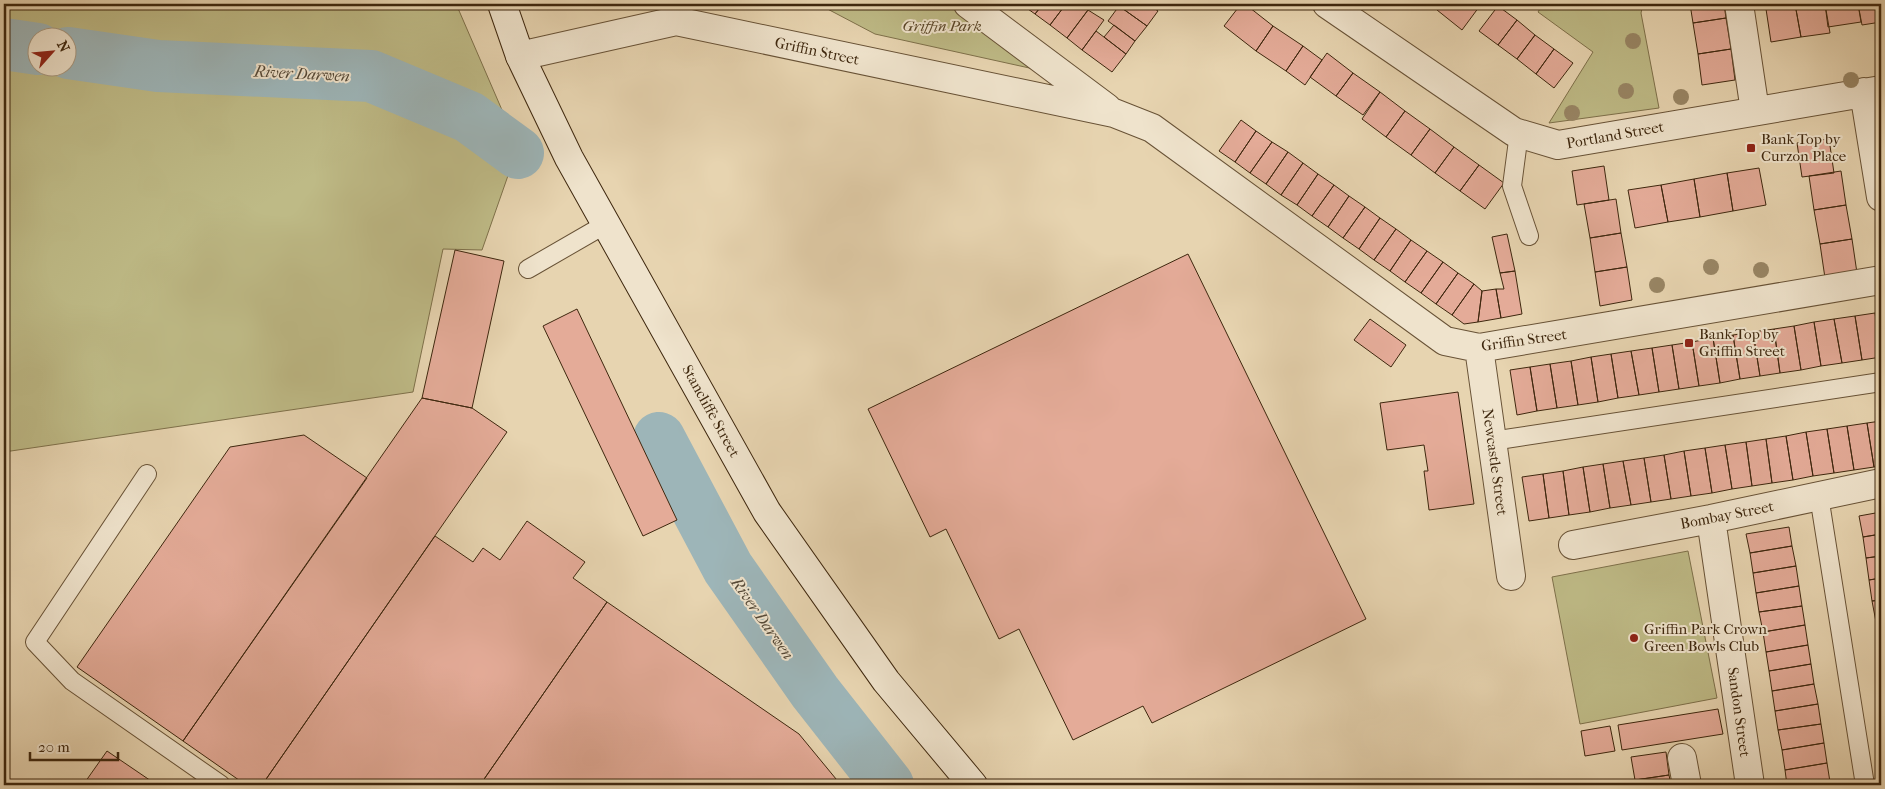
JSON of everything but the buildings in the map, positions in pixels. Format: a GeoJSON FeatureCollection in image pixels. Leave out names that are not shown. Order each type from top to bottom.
{"type":"FeatureCollection","features":[{"type":"Feature","properties":{"kind":"street","name":"Stancliffe Street"},"geometry":{"type":"LineString","coordinates":[[502,4],[520,56],[569,158],[767,512],[886,681],[973,785]]}},
{"type":"Feature","properties":{"kind":"street","name":"Griffin Street"},"geometry":{"type":"LineString","coordinates":[[968,4],[1114,113]]}},
{"type":"Feature","properties":{"kind":"street","name":"Portland Street"},"geometry":{"type":"LineString","coordinates":[[1327,4],[1514,132],[1558,145],[1873,91]]}},
{"type":"Feature","properties":{"kind":"street"},"geometry":{"type":"LineString","coordinates":[[1738,4],[1755,111]]}},
{"type":"Feature","properties":{"kind":"street","name":"Griffin Street"},"geometry":{"type":"LineString","coordinates":[[520,56],[676,22],[1114,113],[1152,128],[1445,341],[1479,348],[1881,280]]}},
{"type":"Feature","properties":{"kind":"street"},"geometry":{"type":"LineString","coordinates":[[1873,91],[1881,197]]}},
{"type":"Feature","properties":{"kind":"street","name":"Newcastle Street"},"geometry":{"type":"LineString","coordinates":[[1479,348],[1511,576]]}},
{"type":"Feature","properties":{"kind":"street","name":"Bombay Street"},"geometry":{"type":"LineString","coordinates":[[1573,545],[1881,484]]}},
{"type":"Feature","properties":{"kind":"street","name":"Sandon Street"},"geometry":{"type":"LineString","coordinates":[[1711,519],[1750,785]]}},
{"type":"Feature","properties":{"kind":"street"},"geometry":{"type":"LineString","coordinates":[[1682,758],[1687,785]]}},
{"type":"Feature","properties":{"kind":"lane"},"geometry":{"type":"LineString","coordinates":[[1520,134],[1512,186],[1529,236]]}},
{"type":"Feature","properties":{"kind":"lane"},"geometry":{"type":"LineString","coordinates":[[528,269],[606,224]]}},
{"type":"Feature","properties":{"kind":"lane"},"geometry":{"type":"LineString","coordinates":[[1492,441],[1881,382]]}},
{"type":"Feature","properties":{"kind":"lane"},"geometry":{"type":"LineString","coordinates":[[147,474],[35,642],[72,681],[221,785]]}},
{"type":"Feature","properties":{"kind":"lane"},"geometry":{"type":"LineString","coordinates":[[1819,496],[1866,785]]}},
{"type":"Feature","properties":{"kind":"green space"},"geometry":{"type":"Polygon","coordinates":[[[4,4],[440,4],[457,6],[518,147],[482,250],[443,249],[413,392],[4,452],[4,4]]]}},
{"type":"Feature","properties":{"kind":"green space","name":"Griffin Park"},"geometry":{"type":"Polygon","coordinates":[[[818,4],[969,4],[1043,71],[875,34],[818,4]]]}},
{"type":"Feature","properties":{"kind":"green space"},"geometry":{"type":"Polygon","coordinates":[[[1543,4],[1643,4],[1641,13],[1659,108],[1549,123],[1593,52],[1538,12],[1543,4]]]}},
{"type":"Feature","properties":{"kind":"green space","name":"Griffin Park Crown Green Bowls Club"},"geometry":{"type":"Polygon","coordinates":[[[1688,551],[1717,698],[1580,724],[1552,577],[1688,551]]]}},
{"type":"Feature","properties":{"kind":"waterway","name":"River Darwen"},"geometry":{"type":"LineString","coordinates":[[4,44],[28,48]]}},
{"type":"Feature","properties":{"kind":"waterway","name":"River Darwen"},"geometry":{"type":"LineString","coordinates":[[78,54],[158,66],[371,76],[469,117],[518,153]]}},
{"type":"Feature","properties":{"kind":"waterway","name":"River Darwen"},"geometry":{"type":"LineString","coordinates":[[659,438],[728,568],[815,692],[888,785]]}},
{"type":"Feature","properties":{"kind":"place","name":"Bank Top by Curzon Place"},"geometry":{"type":"Point","coordinates":[1751,148]}},
{"type":"Feature","properties":{"kind":"place","name":"Bank Top by Griffin Street"},"geometry":{"type":"Point","coordinates":[1689,343]}},
{"type":"Feature","properties":{"kind":"place","name":"Griffin Park Crown Green Bowls Club"},"geometry":{"type":"Point","coordinates":[1634,638]}}]}
